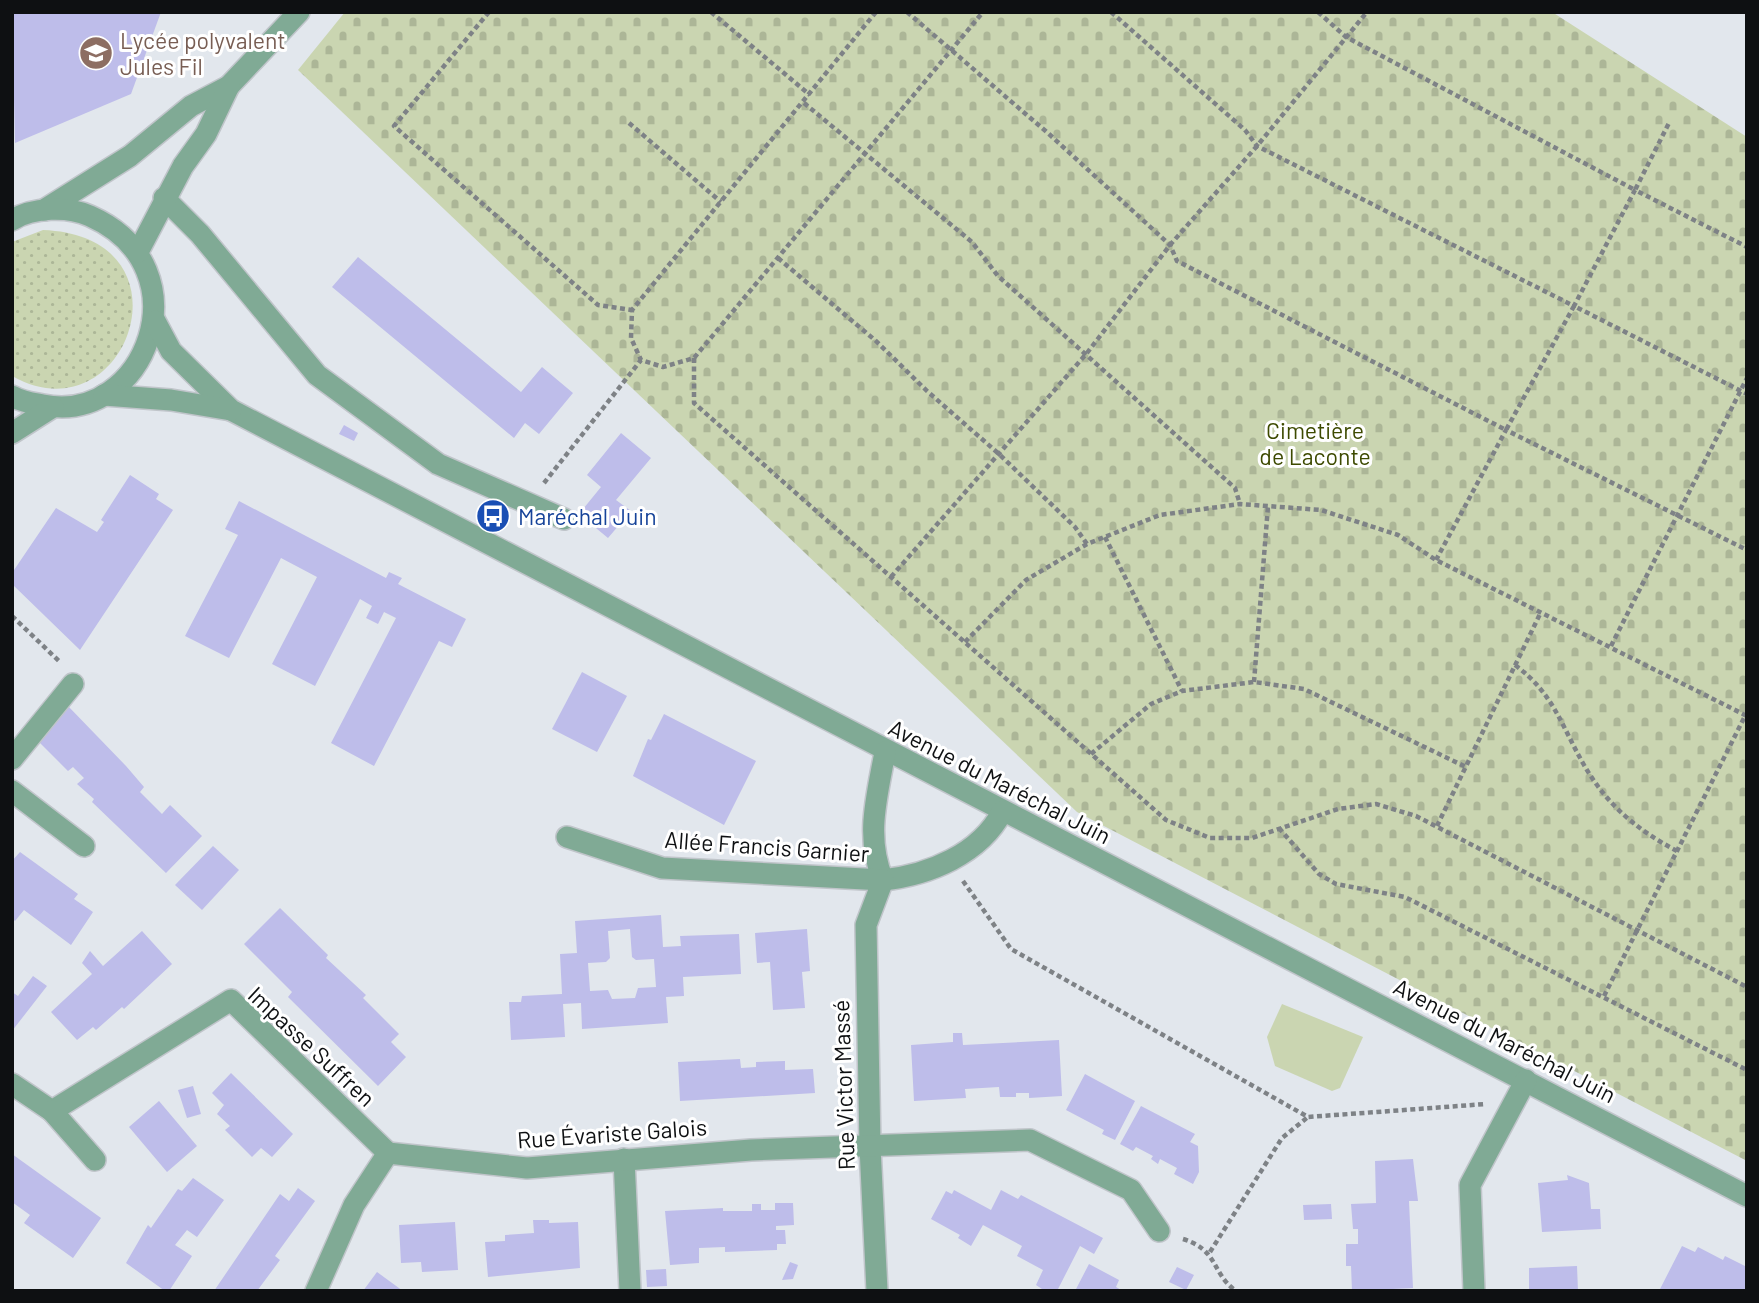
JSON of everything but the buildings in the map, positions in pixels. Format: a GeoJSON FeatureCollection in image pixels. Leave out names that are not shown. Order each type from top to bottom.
{"type":"FeatureCollection","features":[{"type":"Feature","properties":{"kind":"street"},"geometry":{"type":"LineString","coordinates":[[138,252],[164,198],[206,134],[229,86],[290,16]]}},
{"type":"Feature","properties":{"kind":"street"},"geometry":{"type":"LineString","coordinates":[[12,220],[44,210],[130,156],[191,106],[229,86]]}},
{"type":"Feature","properties":{"kind":"street"},"geometry":{"type":"LineString","coordinates":[[164,198],[200,234],[317,375],[438,464],[564,519]]}},
{"type":"Feature","properties":{"kind":"street"},"geometry":{"type":"LineString","coordinates":[[12,396],[53,407],[79,404],[104,395],[138,364],[155,321],[153,285],[138,252],[113,226],[80,212],[44,210]]}},
{"type":"Feature","properties":{"kind":"street","name":"Avenue du Maréchal Juin"},"geometry":{"type":"LineString","coordinates":[[155,321],[171,351],[231,411]]}},
{"type":"Feature","properties":{"kind":"street","name":"Avenue du Maréchal Juin"},"geometry":{"type":"LineString","coordinates":[[104,395],[171,400],[231,411],[1747,1196]]}},
{"type":"Feature","properties":{"kind":"street"},"geometry":{"type":"LineString","coordinates":[[12,433],[53,407]]}},
{"type":"Feature","properties":{"kind":"street"},"geometry":{"type":"LineString","coordinates":[[12,759],[73,684]]}},
{"type":"Feature","properties":{"kind":"street"},"geometry":{"type":"LineString","coordinates":[[885,752],[871,829],[874,857],[883,880],[907,877],[971,850],[992,831],[1002,812]]}},
{"type":"Feature","properties":{"kind":"street"},"geometry":{"type":"LineString","coordinates":[[12,791],[83,846]]}},
{"type":"Feature","properties":{"kind":"street","name":"Allée Francis Garnier"},"geometry":{"type":"LineString","coordinates":[[567,837],[662,868],[883,880]]}},
{"type":"Feature","properties":{"kind":"street","name":"Rue Victor Massé"},"geometry":{"type":"LineString","coordinates":[[877,1291],[870,1147],[866,925],[883,880]]}},
{"type":"Feature","properties":{"kind":"street","name":"Impasse Suffren"},"geometry":{"type":"LineString","coordinates":[[52,1111],[231,1000],[388,1153]]}},
{"type":"Feature","properties":{"kind":"street"},"geometry":{"type":"LineString","coordinates":[[1474,1291],[1470,1185],[1526,1080]]}},
{"type":"Feature","properties":{"kind":"street"},"geometry":{"type":"LineString","coordinates":[[12,1084],[52,1111],[94,1160]]}},
{"type":"Feature","properties":{"kind":"street","name":"Rue Évariste Galois"},"geometry":{"type":"LineString","coordinates":[[388,1153],[527,1168],[751,1150],[1030,1140],[1131,1190],[1159,1231]]}},
{"type":"Feature","properties":{"kind":"street"},"geometry":{"type":"LineString","coordinates":[[316,1291],[354,1205],[388,1153]]}},
{"type":"Feature","properties":{"kind":"street"},"geometry":{"type":"LineString","coordinates":[[624,1159],[630,1291]]}},
{"type":"Feature","properties":{"kind":"path"},"geometry":{"type":"LineString","coordinates":[[489,12],[394,126],[598,305],[632,310]]}},
{"type":"Feature","properties":{"kind":"path"},"geometry":{"type":"LineString","coordinates":[[711,12],[810,95]]}},
{"type":"Feature","properties":{"kind":"path"},"geometry":{"type":"LineString","coordinates":[[876,12],[632,310],[631,338],[641,360],[663,367],[694,358],[983,12]]}},
{"type":"Feature","properties":{"kind":"path"},"geometry":{"type":"LineString","coordinates":[[907,12],[1170,245],[1177,261],[1747,550]]}},
{"type":"Feature","properties":{"kind":"path"},"geometry":{"type":"LineString","coordinates":[[1111,12],[1245,130],[1257,146],[1747,394]]}},
{"type":"Feature","properties":{"kind":"path"},"geometry":{"type":"LineString","coordinates":[[1318,12],[1346,37],[1747,247]]}},
{"type":"Feature","properties":{"kind":"path"},"geometry":{"type":"LineString","coordinates":[[891,577],[1087,354],[1170,245],[1257,146],[1367,12]]}},
{"type":"Feature","properties":{"kind":"path"},"geometry":{"type":"LineString","coordinates":[[804,103],[972,242],[998,276],[1236,488],[1240,503]]}},
{"type":"Feature","properties":{"kind":"path"},"geometry":{"type":"LineString","coordinates":[[629,123],[721,202]]}},
{"type":"Feature","properties":{"kind":"path"},"geometry":{"type":"LineString","coordinates":[[1436,559],[1670,123]]}},
{"type":"Feature","properties":{"kind":"path"},"geometry":{"type":"LineString","coordinates":[[778,258],[876,341],[927,391],[999,454],[1075,527],[1087,544]]}},
{"type":"Feature","properties":{"kind":"path"},"geometry":{"type":"LineString","coordinates":[[694,358],[694,403],[1166,820],[1210,838],[1252,838],[1338,809],[1376,804],[1416,816],[1437,826],[1747,987]]}},
{"type":"Feature","properties":{"kind":"path"},"geometry":{"type":"LineString","coordinates":[[528,503],[641,360]]}},
{"type":"Feature","properties":{"kind":"path"},"geometry":{"type":"LineString","coordinates":[[1611,646],[1747,378]]}},
{"type":"Feature","properties":{"kind":"path"},"geometry":{"type":"LineString","coordinates":[[965,642],[1026,580],[1087,544],[1160,515],[1240,503],[1321,510],[1398,535],[1436,559],[1746,716],[1604,996]]}},
{"type":"Feature","properties":{"kind":"path"},"geometry":{"type":"LineString","coordinates":[[1254,682],[1268,506]]}},
{"type":"Feature","properties":{"kind":"path"},"geometry":{"type":"LineString","coordinates":[[1105,537],[1182,691]]}},
{"type":"Feature","properties":{"kind":"path"},"geometry":{"type":"LineString","coordinates":[[1437,826],[1541,612]]}},
{"type":"Feature","properties":{"kind":"path"},"geometry":{"type":"LineString","coordinates":[[12,616],[67,669],[73,684]]}},
{"type":"Feature","properties":{"kind":"path"},"geometry":{"type":"LineString","coordinates":[[1515,665],[1536,681],[1549,700],[1601,791],[1628,821],[1677,851]]}},
{"type":"Feature","properties":{"kind":"path"},"geometry":{"type":"LineString","coordinates":[[1091,754],[1151,704],[1182,691],[1254,682],[1304,689],[1466,767]]}},
{"type":"Feature","properties":{"kind":"path"},"geometry":{"type":"LineString","coordinates":[[1279,828],[1319,874],[1336,884],[1405,897],[1747,1070]]}},
{"type":"Feature","properties":{"kind":"path"},"geometry":{"type":"LineString","coordinates":[[949,860],[1011,949],[1308,1117]]}},
{"type":"Feature","properties":{"kind":"path"},"geometry":{"type":"LineString","coordinates":[[1209,1252],[1282,1138],[1308,1117],[1483,1102],[1508,1113]]}},
{"type":"Feature","properties":{"kind":"path"},"geometry":{"type":"LineString","coordinates":[[1159,1231],[1190,1241],[1209,1252],[1225,1283],[1236,1291]]}},
{"type":"Feature","properties":{"kind":"green space","name":"Cimetière de Laconte"},"geometry":{"type":"Polygon","coordinates":[[[345,12],[1552,12],[1747,137],[1747,1161],[1077,812],[298,70],[345,12]]]}},
{"type":"Feature","properties":{"kind":"green space"},"geometry":{"type":"Polygon","coordinates":[[[43,230],[91,241],[120,264],[132,296],[129,330],[113,360],[87,381],[53,389],[12,376],[12,242],[43,230]]]}},
{"type":"Feature","properties":{"kind":"green space"},"geometry":{"type":"Polygon","coordinates":[[[1282,1004],[1363,1037],[1340,1088],[1332,1091],[1275,1066],[1267,1037],[1282,1004]]]}},
{"type":"Feature","properties":{"kind":"place","name":"Lycée polyvalent Jules Fil"},"geometry":{"type":"Point","coordinates":[96,53]}},
{"type":"Feature","properties":{"kind":"place","name":"Maréchal Juin"},"geometry":{"type":"Point","coordinates":[493,516]}}]}
